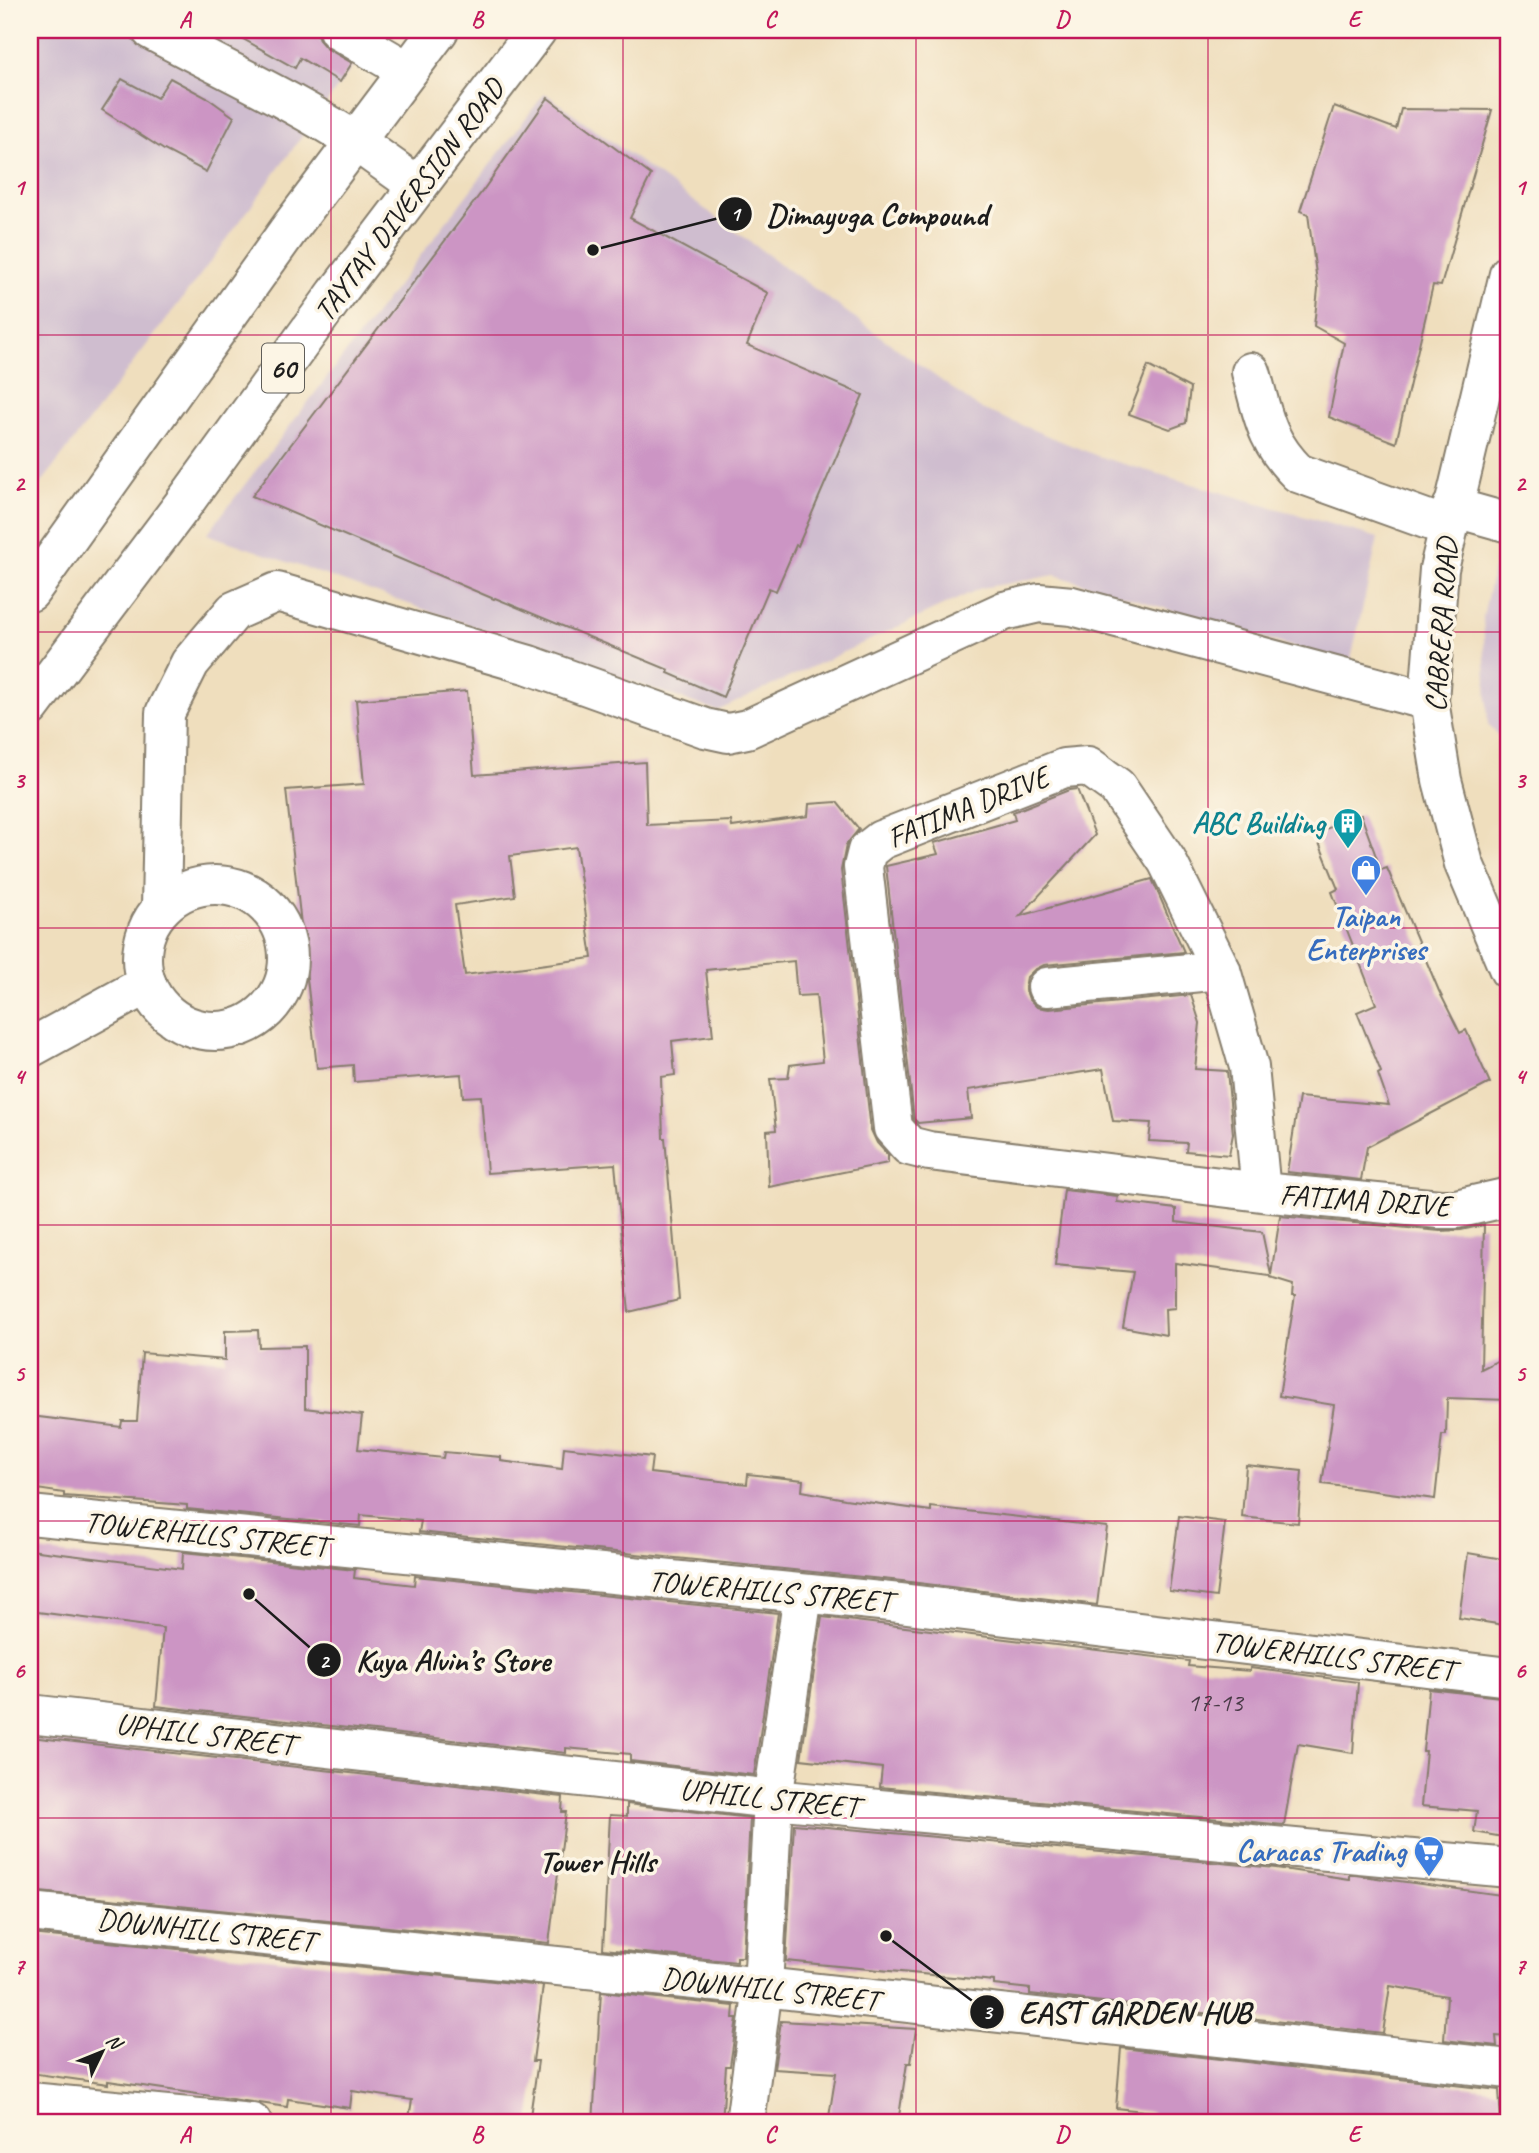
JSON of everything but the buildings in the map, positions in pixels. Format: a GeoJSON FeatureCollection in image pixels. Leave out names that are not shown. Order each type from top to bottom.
{"type":"FeatureCollection","features":[{"type":"Feature","properties":{"kind":"street"},"geometry":{"type":"LineString","coordinates":[[151,30],[310,111],[418,186]]}},
{"type":"Feature","properties":{"kind":"street"},"geometry":{"type":"LineString","coordinates":[[338,30],[408,71]]}},
{"type":"Feature","properties":{"kind":"street"},"geometry":{"type":"LineString","coordinates":[[30,592],[282,239],[439,30]]}},
{"type":"Feature","properties":{"kind":"street","name":"TAYTAY DIVERSION ROAD"},"geometry":{"type":"LineString","coordinates":[[30,707],[182,506],[336,294],[537,30]]}},
{"type":"Feature","properties":{"kind":"street","name":"CABRERA ROAD"},"geometry":{"type":"LineString","coordinates":[[1509,274],[1439,569],[1429,701],[1442,780],[1464,864],[1509,970]]}},
{"type":"Feature","properties":{"kind":"street"},"geometry":{"type":"LineString","coordinates":[[1251,372],[1269,436],[1284,460],[1298,473],[1450,517],[1509,523]]}},
{"type":"Feature","properties":{"kind":"street"},"geometry":{"type":"LineString","coordinates":[[161,908],[165,713],[190,663],[234,611],[277,592],[529,665],[705,728],[728,733],[747,729],[1003,611],[1039,603],[1072,606],[1429,701]]}},
{"type":"Feature","properties":{"kind":"street","name":"FATIMA DRIVE"},"geometry":{"type":"LineString","coordinates":[[1262,1192],[1249,1067],[1222,970],[1167,860],[1117,787],[1088,766],[1064,768],[881,840],[867,851],[863,867],[893,1128],[909,1146],[929,1151],[1262,1192],[1440,1209],[1456,1209],[1509,1197]]}},
{"type":"Feature","properties":{"kind":"street"},"geometry":{"type":"LineString","coordinates":[[202,886],[226,886],[248,893],[267,907],[281,926],[287,949],[288,972],[279,994],[264,1013],[244,1026],[221,1031],[198,1029],[176,1021],[159,1004],[147,984],[142,965],[143,944],[150,925],[161,908],[180,894],[202,886]]}},
{"type":"Feature","properties":{"kind":"street"},"geometry":{"type":"LineString","coordinates":[[1047,987],[1222,970]]}},
{"type":"Feature","properties":{"kind":"street"},"geometry":{"type":"LineString","coordinates":[[30,1048],[147,984]]}},
{"type":"Feature","properties":{"kind":"street","name":"TOWERHILLS STREET"},"geometry":{"type":"LineString","coordinates":[[30,1515],[950,1609],[1509,1677]]}},
{"type":"Feature","properties":{"kind":"street"},"geometry":{"type":"LineString","coordinates":[[746,2123],[763,1987],[773,1799],[803,1595]]}},
{"type":"Feature","properties":{"kind":"street","name":"UPHILL STREET"},"geometry":{"type":"LineString","coordinates":[[30,1714],[773,1799],[1509,1868]]}},
{"type":"Feature","properties":{"kind":"street","name":"DOWNHILL STREET"},"geometry":{"type":"LineString","coordinates":[[30,1912],[763,1987],[1509,2069]]}},
{"type":"Feature","properties":{"kind":"street"},"geometry":{"type":"LineString","coordinates":[[30,2102],[252,2123]]}},
{"type":"Feature","properties":{"kind":"shaded area"},"geometry":{"type":"Polygon","coordinates":[[[30,30],[310,30],[359,58],[217,253],[30,498],[30,30]]]}},
{"type":"Feature","properties":{"kind":"shaded area"},"geometry":{"type":"Polygon","coordinates":[[[545,93],[979,408],[1100,457],[1378,538],[1350,664],[1055,575],[981,588],[717,711],[207,534],[545,93]]]}},
{"type":"Feature","properties":{"kind":"shaded area"},"geometry":{"type":"Polygon","coordinates":[[[1506,509],[1509,511],[1509,745],[1488,725],[1483,617],[1506,509]]]}},
{"type":"Feature","properties":{"kind":"place","name":"Dimayuga Compound"},"geometry":{"type":"Point","coordinates":[593,250]}},
{"type":"Feature","properties":{"kind":"place","name":"ABC Building"},"geometry":{"type":"Point","coordinates":[1348,850]}},
{"type":"Feature","properties":{"kind":"place","name":"Taipan Enterprises"},"geometry":{"type":"Point","coordinates":[1366,897]}},
{"type":"Feature","properties":{"kind":"place","name":"Kuya Alvin’s Store"},"geometry":{"type":"Point","coordinates":[249,1594]}},
{"type":"Feature","properties":{"kind":"place","name":"Caracas Trading"},"geometry":{"type":"Point","coordinates":[1429,1878]}},
{"type":"Feature","properties":{"kind":"place","name":"EAST GARDEN HUB"},"geometry":{"type":"Point","coordinates":[886,1936]}},
{"type":"Feature","properties":{"kind":"district","name":"Tower Hills"},"geometry":{"type":"Point","coordinates":[597,1861]}}]}
